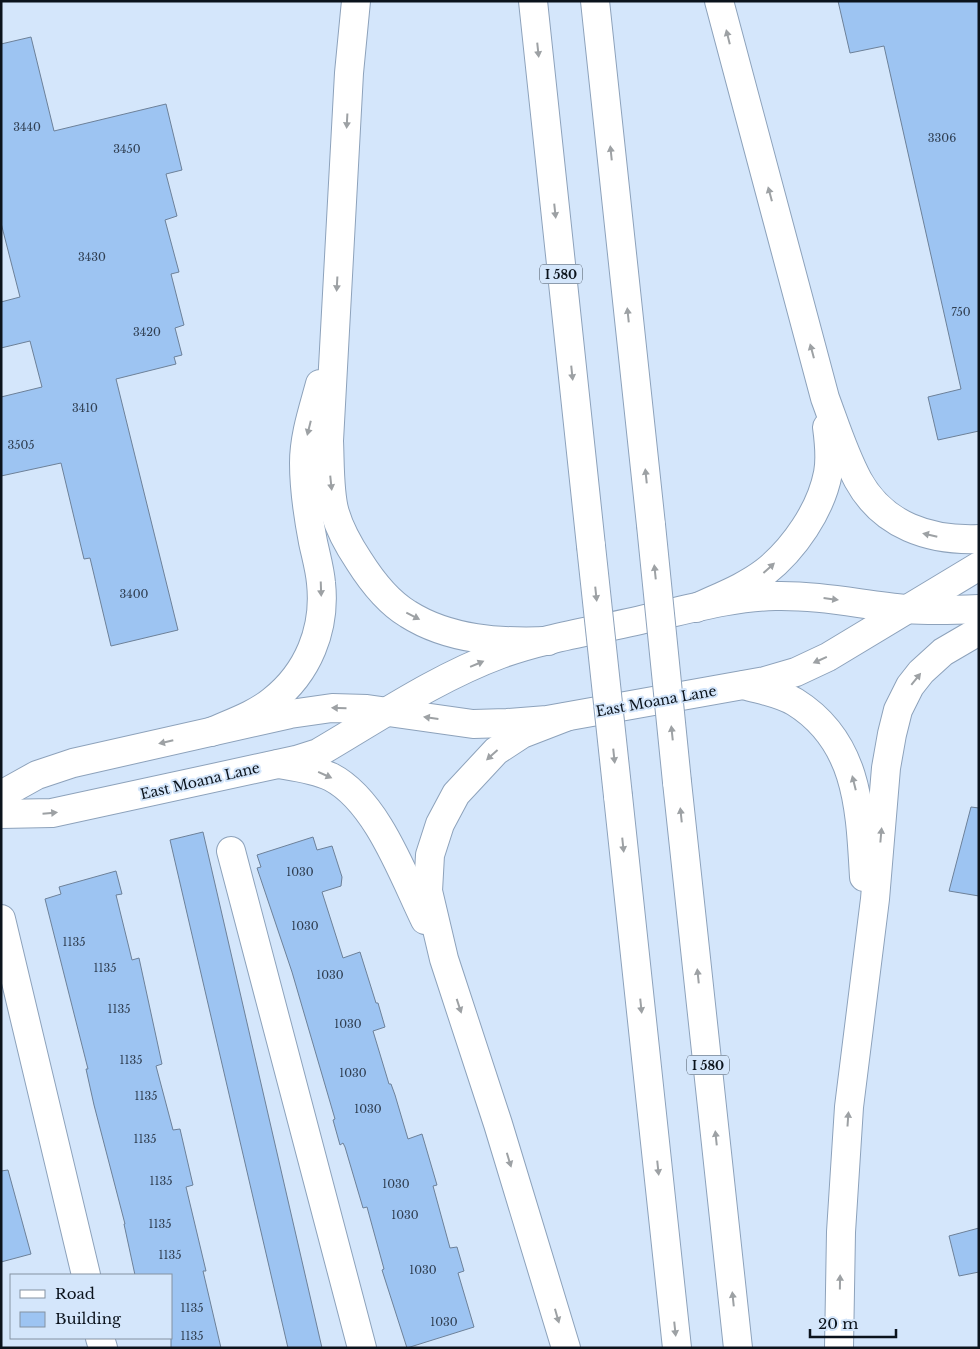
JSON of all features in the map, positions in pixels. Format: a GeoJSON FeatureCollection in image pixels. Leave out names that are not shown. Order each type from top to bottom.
{"type":"FeatureCollection","features":[{"type":"Feature","properties":{"kind":"main road"},"geometry":{"type":"LineString","coordinates":[[356,1],[349,73],[329,441],[334,512],[348,544],[369,577],[390,600],[407,614],[435,626],[478,639],[514,643],[548,641]]}},
{"type":"Feature","properties":{"kind":"main road","name":"I 580"},"geometry":{"type":"LineString","coordinates":[[533,1],[677,1348]]}},
{"type":"Feature","properties":{"kind":"main road","name":"I 580"},"geometry":{"type":"LineString","coordinates":[[595,1],[738,1348]]}},
{"type":"Feature","properties":{"kind":"main road"},"geometry":{"type":"LineString","coordinates":[[719,1],[825,398],[845,454],[858,482],[876,504],[910,529],[932,536],[960,540],[979,539]]}},
{"type":"Feature","properties":{"kind":"main road"},"geometry":{"type":"LineString","coordinates":[[211,732],[271,702],[304,666],[314,642],[321,614],[321,583],[305,489],[304,462],[307,435],[334,330]]}},
{"type":"Feature","properties":{"kind":"main road"},"geometry":{"type":"LineString","coordinates":[[696,608],[740,588],[765,572],[788,550],[807,524],[821,496],[828,473],[829,450],[825,398]]}},
{"type":"Feature","properties":{"kind":"main road","name":"East Moana Lane"},"geometry":{"type":"LineString","coordinates":[[1,795],[37,775],[73,763],[290,714],[332,708],[367,709],[473,724],[523,722],[566,717],[765,681],[796,672],[828,657],[979,566]]}},
{"type":"Feature","properties":{"kind":"main road","name":"East Moana Lane"},"geometry":{"type":"LineString","coordinates":[[1,814],[52,813],[278,764],[318,753],[450,676],[502,654],[548,641],[696,608],[739,599],[799,596],[908,609],[947,611],[979,609]]}},
{"type":"Feature","properties":{"kind":"main road"},"geometry":{"type":"LineString","coordinates":[[839,1348],[841,1232],[849,1107],[880,851],[886,768],[892,734],[898,710],[910,686],[921,672],[943,652],[979,631]]}},
{"type":"Feature","properties":{"kind":"main road"},"geometry":{"type":"LineString","coordinates":[[744,685],[778,694],[795,702],[811,714],[828,732],[842,752],[854,780],[861,821],[868,953]]}},
{"type":"Feature","properties":{"kind":"main road"},"geometry":{"type":"LineString","coordinates":[[566,717],[522,734],[496,751],[456,794],[440,824],[430,855],[428,891],[444,959],[501,1133],[566,1348]]}},
{"type":"Feature","properties":{"kind":"main road"},"geometry":{"type":"LineString","coordinates":[[278,764],[312,770],[332,778],[351,792],[368,811],[387,841],[444,959]]}},
{"type":"Feature","properties":{"kind":"main road"},"geometry":{"type":"LineString","coordinates":[[230,851],[362,1348]]}},
{"type":"Feature","properties":{"kind":"main road"},"geometry":{"type":"LineString","coordinates":[[1,919],[86,1274]]}},
{"type":"Feature","properties":{"kind":"building"},"geometry":{"type":"Polygon","coordinates":[[[838,1],[979,1],[979,431],[938,440],[928,397],[961,389],[884,46],[850,53],[838,1]]]}},
{"type":"Feature","properties":{"kind":"building"},"geometry":{"type":"Polygon","coordinates":[[[31,37],[54,131],[166,104],[182,170],[166,174],[177,216],[165,220],[179,272],[171,274],[184,325],[175,328],[182,355],[174,357],[176,364],[116,379],[178,630],[111,646],[90,558],[84,559],[61,463],[1,476],[1,397],[42,387],[30,341],[1,348],[1,302],[20,297],[1,223],[1,44],[31,37]]]}},
{"type":"Feature","properties":{"kind":"building"},"geometry":{"type":"Polygon","coordinates":[[[971,807],[979,808],[979,896],[949,891],[971,807]]]}},
{"type":"Feature","properties":{"kind":"building"},"geometry":{"type":"Polygon","coordinates":[[[203,832],[322,1348],[288,1348],[170,840],[203,832]]]}},
{"type":"Feature","properties":{"kind":"building"},"geometry":{"type":"Polygon","coordinates":[[[313,837],[317,850],[332,846],[342,877],[341,886],[322,892],[343,958],[360,952],[385,1027],[373,1031],[389,1084],[391,1084],[395,1095],[408,1139],[422,1134],[437,1185],[433,1186],[450,1248],[457,1247],[464,1271],[458,1273],[474,1327],[407,1348],[382,1270],[384,1269],[367,1207],[363,1208],[345,1147],[343,1143],[340,1145],[333,1120],[335,1119],[292,972],[257,868],[261,867],[257,855],[313,837]]]}},
{"type":"Feature","properties":{"kind":"building"},"geometry":{"type":"Polygon","coordinates":[[[116,871],[122,894],[116,895],[132,960],[139,958],[162,1064],[156,1066],[173,1130],[180,1129],[193,1185],[186,1187],[206,1271],[203,1271],[221,1348],[171,1348],[172,1274],[135,1274],[125,1224],[94,1105],[86,1069],[88,1069],[45,899],[61,894],[59,887],[116,871]]]}},
{"type":"Feature","properties":{"kind":"building"},"geometry":{"type":"Polygon","coordinates":[[[8,1170],[31,1254],[1,1262],[1,1171],[8,1170]]]}},
{"type":"Feature","properties":{"kind":"building"},"geometry":{"type":"Polygon","coordinates":[[[979,1228],[979,1272],[959,1276],[949,1236],[979,1228]]]}}]}
